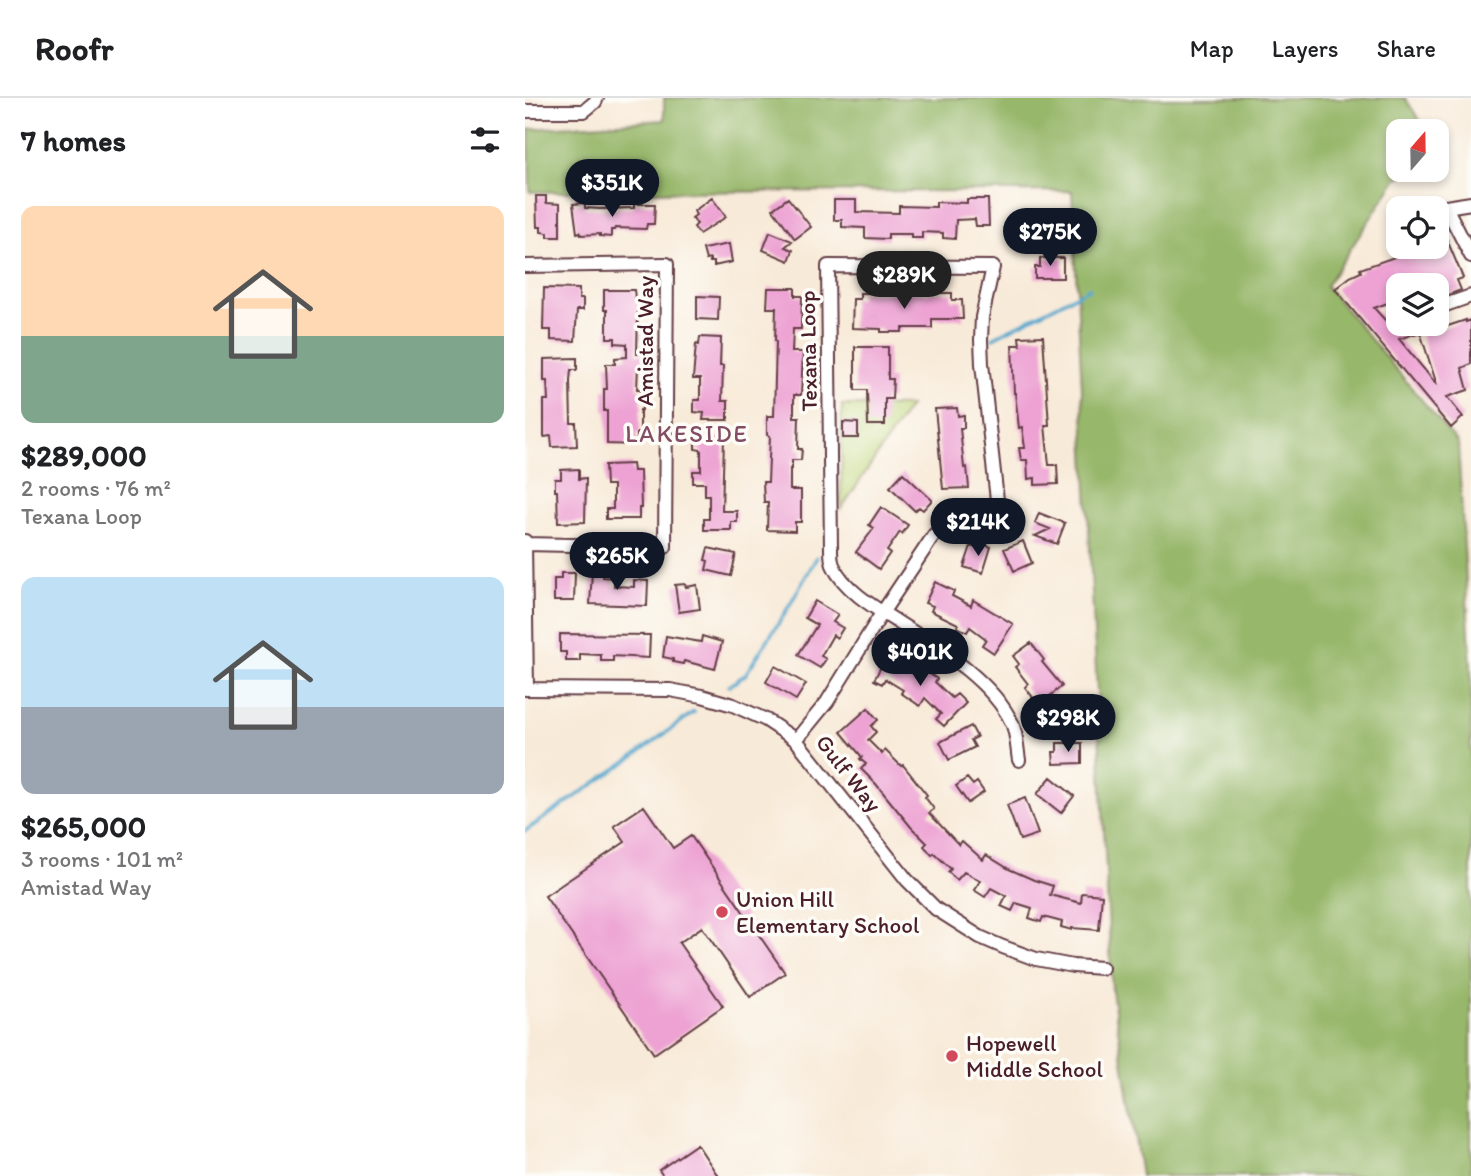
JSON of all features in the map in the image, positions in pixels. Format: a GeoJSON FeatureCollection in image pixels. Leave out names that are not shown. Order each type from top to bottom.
{"type":"FeatureCollection","features":[{"type":"Feature","properties":{"kind":"street"},"geometry":{"type":"LineString","coordinates":[[525,111],[584,111],[597,98]]}},
{"type":"Feature","properties":{"kind":"street"},"geometry":{"type":"LineString","coordinates":[[1471,203],[1445,207],[1471,256]]}},
{"type":"Feature","properties":{"kind":"street","name":"Amistad Way"},"geometry":{"type":"LineString","coordinates":[[525,266],[667,264],[664,547],[525,542]]}},
{"type":"Feature","properties":{"kind":"street","name":"Texana Loop"},"geometry":{"type":"LineString","coordinates":[[828,266],[993,267],[982,317],[981,340],[997,509],[970,509],[942,526],[926,545],[882,613],[855,593],[832,564],[828,266]]}},
{"type":"Feature","properties":{"kind":"street"},"geometry":{"type":"LineString","coordinates":[[1449,303],[1471,296]]}},
{"type":"Feature","properties":{"kind":"street"},"geometry":{"type":"LineString","coordinates":[[525,542],[526,689]]}},
{"type":"Feature","properties":{"kind":"street"},"geometry":{"type":"LineString","coordinates":[[796,740],[827,702],[882,613],[967,671],[995,697],[1013,725],[1019,760]]}},
{"type":"Feature","properties":{"kind":"street","name":"Gulf Way"},"geometry":{"type":"LineString","coordinates":[[526,689],[670,690],[733,705],[766,720],[796,740],[907,880],[936,909],[980,937],[1036,959],[1102,968]]}},
{"type":"Feature","properties":{"kind":"green space"},"geometry":{"type":"Polygon","coordinates":[[[664,98],[1405,98],[1419,119],[1386,119],[1386,182],[1394,182],[1326,286],[1458,443],[1471,668],[1471,1176],[1141,1176],[1112,991],[1072,191],[530,192],[529,129],[664,120],[664,98]]]}},
{"type":"Feature","properties":{"kind":"green space"},"geometry":{"type":"Polygon","coordinates":[[[842,405],[910,406],[841,509],[842,405]]]}},
{"type":"Feature","properties":{"kind":"building"},"geometry":{"type":"Polygon","coordinates":[[[536,196],[546,196],[546,203],[560,204],[560,237],[548,237],[548,233],[541,232],[541,227],[537,227],[536,196]]]}},
{"type":"Feature","properties":{"kind":"building"},"geometry":{"type":"Polygon","coordinates":[[[712,198],[726,217],[699,234],[694,227],[697,224],[692,218],[696,215],[694,211],[712,198]]]}},
{"type":"Feature","properties":{"kind":"building"},"geometry":{"type":"Polygon","coordinates":[[[788,198],[811,227],[795,239],[773,209],[788,198]]]}},
{"type":"Feature","properties":{"kind":"building"},"geometry":{"type":"Polygon","coordinates":[[[967,199],[988,199],[989,226],[976,226],[975,219],[956,220],[955,239],[943,238],[943,233],[922,232],[922,238],[911,238],[911,234],[888,234],[888,239],[865,238],[865,228],[842,227],[842,220],[834,220],[834,200],[856,200],[856,212],[899,213],[899,206],[936,207],[936,202],[967,203],[967,199]]]}},
{"type":"Feature","properties":{"kind":"building"},"geometry":{"type":"Polygon","coordinates":[[[585,203],[585,208],[600,209],[655,204],[654,224],[647,224],[646,229],[615,228],[611,230],[611,237],[600,234],[581,235],[580,232],[577,233],[573,204],[585,203]]]}},
{"type":"Feature","properties":{"kind":"building"},"geometry":{"type":"Polygon","coordinates":[[[1035,210],[1050,225],[1033,243],[1024,234],[1028,230],[1022,224],[1035,210]]]}},
{"type":"Feature","properties":{"kind":"building"},"geometry":{"type":"Polygon","coordinates":[[[770,232],[792,241],[785,247],[793,250],[789,261],[763,250],[770,232]]]}},
{"type":"Feature","properties":{"kind":"building"},"geometry":{"type":"Polygon","coordinates":[[[729,244],[732,262],[714,266],[710,259],[706,260],[703,249],[729,244]]]}},
{"type":"Feature","properties":{"kind":"building"},"geometry":{"type":"Polygon","coordinates":[[[1449,245],[1463,278],[1457,280],[1461,290],[1449,294],[1449,273],[1386,273],[1386,304],[1374,308],[1386,321],[1386,336],[1408,336],[1399,339],[1437,385],[1421,336],[1449,336],[1449,326],[1471,320],[1471,364],[1462,368],[1468,390],[1447,397],[1463,417],[1451,428],[1335,289],[1361,272],[1360,269],[1389,259],[1449,259],[1449,245]]]}},
{"type":"Feature","properties":{"kind":"building"},"geometry":{"type":"Polygon","coordinates":[[[1040,258],[1063,258],[1063,278],[1035,278],[1035,267],[1040,267],[1040,258]]]}},
{"type":"Feature","properties":{"kind":"building"},"geometry":{"type":"Polygon","coordinates":[[[544,288],[579,289],[583,310],[577,310],[575,341],[551,340],[551,330],[543,330],[544,288]]]}},
{"type":"Feature","properties":{"kind":"building"},"geometry":{"type":"Polygon","coordinates":[[[768,288],[795,288],[795,296],[802,296],[801,329],[793,329],[792,352],[803,352],[801,395],[794,395],[794,417],[799,417],[798,449],[802,449],[801,460],[792,460],[790,469],[790,490],[801,490],[801,522],[795,522],[795,531],[767,530],[768,502],[764,502],[763,482],[768,482],[770,436],[767,435],[767,416],[774,416],[776,341],[776,308],[767,308],[768,288]]]}},
{"type":"Feature","properties":{"kind":"building"},"geometry":{"type":"Polygon","coordinates":[[[604,290],[634,290],[635,298],[640,298],[637,354],[643,354],[643,367],[638,367],[637,389],[641,389],[642,410],[637,445],[607,444],[607,411],[604,411],[606,364],[615,364],[615,358],[627,357],[627,344],[615,343],[615,338],[607,338],[604,290]]]}},
{"type":"Feature","properties":{"kind":"building"},"geometry":{"type":"Polygon","coordinates":[[[860,293],[952,293],[952,300],[962,300],[963,319],[932,319],[932,328],[902,328],[902,332],[852,328],[853,299],[860,299],[860,293]]]}},
{"type":"Feature","properties":{"kind":"building"},"geometry":{"type":"Polygon","coordinates":[[[697,296],[719,297],[718,320],[697,319],[697,296]]]}},
{"type":"Feature","properties":{"kind":"building"},"geometry":{"type":"Polygon","coordinates":[[[1043,336],[1049,425],[1045,425],[1049,465],[1057,465],[1058,484],[1035,485],[1035,478],[1028,479],[1027,460],[1021,460],[1019,448],[1025,448],[1014,393],[1012,345],[1020,345],[1019,337],[1043,336]]]}},
{"type":"Feature","properties":{"kind":"building"},"geometry":{"type":"Polygon","coordinates":[[[700,337],[721,338],[722,401],[728,401],[728,420],[703,420],[704,413],[694,412],[694,400],[700,400],[700,379],[693,379],[696,344],[699,345],[700,337]]]}},
{"type":"Feature","properties":{"kind":"building"},"geometry":{"type":"Polygon","coordinates":[[[855,347],[888,347],[888,379],[893,379],[892,399],[885,399],[885,425],[868,425],[867,390],[855,390],[855,347]]]}},
{"type":"Feature","properties":{"kind":"building"},"geometry":{"type":"Polygon","coordinates":[[[577,358],[577,370],[571,370],[570,381],[571,423],[576,423],[577,446],[552,447],[551,436],[544,437],[544,400],[548,400],[547,381],[544,381],[544,359],[577,358]]]}},
{"type":"Feature","properties":{"kind":"building"},"geometry":{"type":"Polygon","coordinates":[[[957,408],[958,416],[964,415],[964,428],[960,428],[969,488],[943,489],[935,409],[957,408]]]}},
{"type":"Feature","properties":{"kind":"building"},"geometry":{"type":"Polygon","coordinates":[[[843,422],[858,423],[858,438],[843,438],[843,422]]]}},
{"type":"Feature","properties":{"kind":"building"},"geometry":{"type":"Polygon","coordinates":[[[695,437],[724,438],[722,511],[737,511],[737,522],[731,522],[731,530],[704,530],[704,519],[709,519],[709,495],[705,495],[705,483],[693,483],[693,471],[701,471],[701,450],[695,449],[695,437]]]}},
{"type":"Feature","properties":{"kind":"building"},"geometry":{"type":"Polygon","coordinates":[[[632,464],[633,471],[640,471],[639,519],[606,519],[606,509],[613,509],[613,485],[606,485],[605,465],[632,464]]]}},
{"type":"Feature","properties":{"kind":"building"},"geometry":{"type":"Polygon","coordinates":[[[579,469],[579,479],[586,478],[585,522],[558,523],[555,479],[561,479],[561,470],[579,469]]]}},
{"type":"Feature","properties":{"kind":"building"},"geometry":{"type":"Polygon","coordinates":[[[903,473],[932,500],[923,510],[919,507],[915,511],[890,487],[903,473]]]}},
{"type":"Feature","properties":{"kind":"building"},"geometry":{"type":"Polygon","coordinates":[[[881,507],[908,525],[887,551],[890,553],[879,569],[856,552],[874,528],[869,525],[881,507]]]}},
{"type":"Feature","properties":{"kind":"building"},"geometry":{"type":"Polygon","coordinates":[[[1039,513],[1065,523],[1057,544],[1035,536],[1050,529],[1035,523],[1039,513]]]}},
{"type":"Feature","properties":{"kind":"building"},"geometry":{"type":"Polygon","coordinates":[[[1023,541],[1032,563],[1014,571],[1004,549],[1023,541]]]}},
{"type":"Feature","properties":{"kind":"building"},"geometry":{"type":"Polygon","coordinates":[[[979,543],[991,547],[983,573],[964,567],[971,546],[977,548],[979,543]]]}},
{"type":"Feature","properties":{"kind":"building"},"geometry":{"type":"Polygon","coordinates":[[[708,548],[736,554],[731,576],[706,570],[708,548]]]}},
{"type":"Feature","properties":{"kind":"building"},"geometry":{"type":"Polygon","coordinates":[[[592,572],[614,578],[614,586],[634,587],[634,580],[648,581],[647,606],[590,604],[592,572]]]}},
{"type":"Feature","properties":{"kind":"building"},"geometry":{"type":"Polygon","coordinates":[[[561,573],[575,573],[574,601],[554,601],[554,579],[561,579],[561,573]]]}},
{"type":"Feature","properties":{"kind":"building"},"geometry":{"type":"Polygon","coordinates":[[[935,582],[954,591],[952,596],[971,606],[973,600],[1013,624],[994,653],[982,645],[986,639],[970,627],[967,632],[957,627],[958,624],[931,611],[933,606],[925,603],[935,582]]]}},
{"type":"Feature","properties":{"kind":"building"},"geometry":{"type":"Polygon","coordinates":[[[685,584],[686,587],[697,585],[700,609],[679,612],[675,585],[685,584]]]}},
{"type":"Feature","properties":{"kind":"building"},"geometry":{"type":"Polygon","coordinates":[[[815,601],[838,615],[833,622],[843,628],[837,638],[833,635],[821,656],[826,659],[820,668],[798,655],[817,625],[805,618],[815,601]]]}},
{"type":"Feature","properties":{"kind":"building"},"geometry":{"type":"Polygon","coordinates":[[[560,634],[650,635],[649,658],[613,656],[613,661],[601,661],[601,655],[580,654],[580,661],[566,661],[566,652],[560,652],[560,634]]]}},
{"type":"Feature","properties":{"kind":"building"},"geometry":{"type":"Polygon","coordinates":[[[666,636],[701,642],[702,636],[722,642],[715,669],[684,661],[683,664],[673,662],[673,659],[663,657],[666,636]]]}},
{"type":"Feature","properties":{"kind":"building"},"geometry":{"type":"Polygon","coordinates":[[[1031,643],[1044,660],[1042,662],[1062,686],[1039,705],[1025,687],[1028,684],[1015,667],[1019,664],[1013,656],[1031,643]]]}},
{"type":"Feature","properties":{"kind":"building"},"geometry":{"type":"Polygon","coordinates":[[[887,655],[896,660],[898,656],[909,662],[907,665],[924,676],[927,672],[937,679],[935,682],[952,698],[957,694],[966,703],[944,726],[936,719],[941,714],[925,698],[920,706],[901,693],[903,690],[885,679],[882,684],[874,680],[887,655]]]}},
{"type":"Feature","properties":{"kind":"building"},"geometry":{"type":"Polygon","coordinates":[[[775,666],[806,684],[796,700],[766,682],[775,666]]]}},
{"type":"Feature","properties":{"kind":"building"},"geometry":{"type":"Polygon","coordinates":[[[1071,700],[1079,719],[1046,733],[1041,722],[1050,719],[1044,712],[1071,700]]]}},
{"type":"Feature","properties":{"kind":"building"},"geometry":{"type":"Polygon","coordinates":[[[868,708],[878,720],[871,726],[876,732],[868,740],[882,754],[885,750],[903,765],[927,795],[925,797],[934,809],[929,813],[959,845],[962,841],[983,860],[986,855],[1009,869],[1053,886],[1050,895],[1081,903],[1082,893],[1102,895],[1099,930],[1072,930],[1061,927],[1062,922],[1043,917],[1041,922],[1029,918],[1032,908],[1016,903],[1012,911],[1001,906],[1006,896],[991,888],[985,897],[974,890],[980,881],[964,872],[957,880],[948,872],[951,869],[934,853],[932,855],[924,846],[927,843],[861,769],[866,764],[841,732],[868,708]]]}},
{"type":"Feature","properties":{"kind":"building"},"geometry":{"type":"Polygon","coordinates":[[[971,726],[977,737],[971,740],[975,747],[949,760],[940,742],[971,726]]]}},
{"type":"Feature","properties":{"kind":"building"},"geometry":{"type":"Polygon","coordinates":[[[1057,743],[1082,743],[1082,763],[1054,764],[1053,752],[1057,752],[1057,743]]]}},
{"type":"Feature","properties":{"kind":"building"},"geometry":{"type":"Polygon","coordinates":[[[1051,777],[1074,796],[1061,813],[1037,794],[1051,777]]]}},
{"type":"Feature","properties":{"kind":"building"},"geometry":{"type":"Polygon","coordinates":[[[967,778],[973,785],[977,782],[984,792],[968,803],[956,786],[967,778]]]}},
{"type":"Feature","properties":{"kind":"building"},"geometry":{"type":"Polygon","coordinates":[[[1025,798],[1038,834],[1020,840],[1007,805],[1025,798]]]}},
{"type":"Feature","properties":{"kind":"building"},"geometry":{"type":"Polygon","coordinates":[[[644,806],[673,848],[691,836],[785,973],[750,997],[702,927],[679,943],[723,1006],[654,1054],[545,896],[625,842],[614,826],[644,806]]]}},
{"type":"Feature","properties":{"kind":"building"},"geometry":{"type":"Polygon","coordinates":[[[697,1144],[718,1176],[663,1176],[659,1170],[697,1144]]]}},
{"type":"Feature","properties":{"kind":"waterway"},"geometry":{"type":"LineString","coordinates":[[993,338],[1090,288]]}},
{"type":"Feature","properties":{"kind":"waterway"},"geometry":{"type":"LineString","coordinates":[[729,686],[745,675],[817,557]]}},
{"type":"Feature","properties":{"kind":"waterway"},"geometry":{"type":"LineString","coordinates":[[525,831],[694,712]]}},
{"type":"Feature","properties":{"kind":"place","name":"Union Hill Elementary School"},"geometry":{"type":"Point","coordinates":[722,912]}},
{"type":"Feature","properties":{"kind":"place","name":"Hopewell Middle School"},"geometry":{"type":"Point","coordinates":[952,1056]}},
{"type":"Feature","properties":{"kind":"district","name":"LAKESIDE"},"geometry":{"type":"Point","coordinates":[687,433]}}]}
